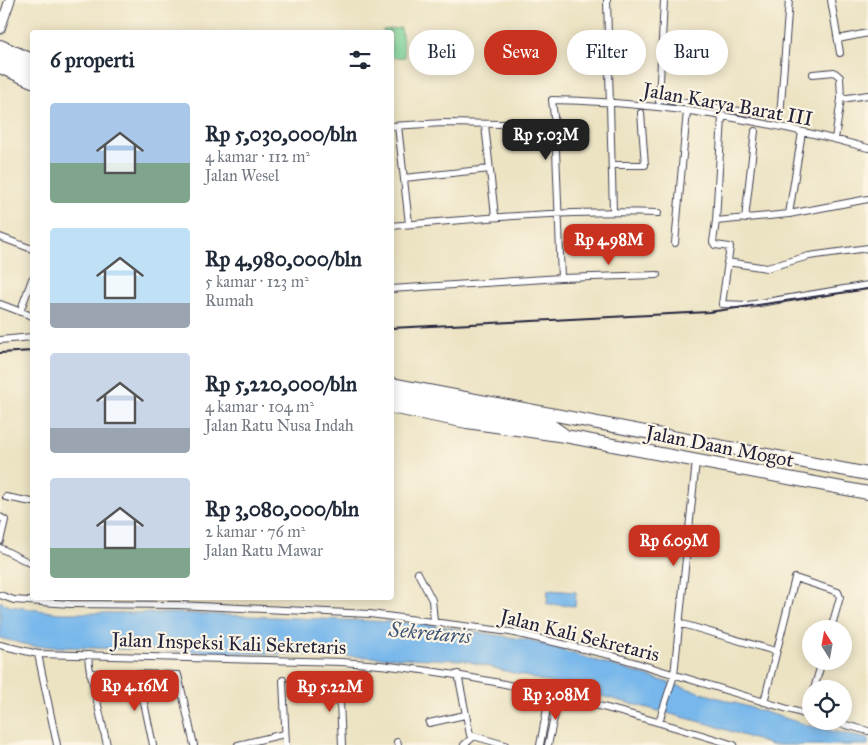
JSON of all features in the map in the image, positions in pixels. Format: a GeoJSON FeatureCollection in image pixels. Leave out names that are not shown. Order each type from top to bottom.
{"type":"FeatureCollection","features":[{"type":"Feature","properties":{"kind":"highway"},"geometry":{"type":"LineString","coordinates":[[0,46],[30,59]]}},
{"type":"Feature","properties":{"kind":"highway"},"geometry":{"type":"LineString","coordinates":[[0,52],[30,65]]}},
{"type":"Feature","properties":{"kind":"highway"},"geometry":{"type":"LineString","coordinates":[[0,57],[30,70]]}},
{"type":"Feature","properties":{"kind":"highway"},"geometry":{"type":"LineString","coordinates":[[0,67],[30,80]]}},
{"type":"Feature","properties":{"kind":"highway","name":"Jalan Daan Mogot"},"geometry":{"type":"LineString","coordinates":[[394,385],[548,412],[567,418],[868,474]]}},
{"type":"Feature","properties":{"kind":"highway","name":"Jalan Daan Mogot"},"geometry":{"type":"LineString","coordinates":[[394,392],[519,417],[550,426],[565,436]]}},
{"type":"Feature","properties":{"kind":"highway","name":"Jalan Daan Mogot"},"geometry":{"type":"LineString","coordinates":[[394,396],[519,417],[551,420],[567,418]]}},
{"type":"Feature","properties":{"kind":"highway","name":"Jalan Daan Mogot"},"geometry":{"type":"LineString","coordinates":[[394,408],[468,422],[565,436],[868,493]]}},
{"type":"Feature","properties":{"kind":"main road"},"geometry":{"type":"LineString","coordinates":[[0,28],[10,0]]}},
{"type":"Feature","properties":{"kind":"street"},"geometry":{"type":"LineString","coordinates":[[607,0],[606,24],[613,211]]}},
{"type":"Feature","properties":{"kind":"street"},"geometry":{"type":"LineString","coordinates":[[658,107],[664,0]]}},
{"type":"Feature","properties":{"kind":"street"},"geometry":{"type":"LineString","coordinates":[[778,128],[789,0]]}},
{"type":"Feature","properties":{"kind":"street"},"geometry":{"type":"LineString","coordinates":[[831,0],[840,53]]}},
{"type":"Feature","properties":{"kind":"street"},"geometry":{"type":"LineString","coordinates":[[838,39],[868,33]]}},
{"type":"Feature","properties":{"kind":"street"},"geometry":{"type":"LineString","coordinates":[[813,74],[834,72],[840,77],[842,99],[835,139]]}},
{"type":"Feature","properties":{"kind":"street"},"geometry":{"type":"LineString","coordinates":[[842,99],[868,95]]}},
{"type":"Feature","properties":{"kind":"street"},"geometry":{"type":"LineString","coordinates":[[659,99],[780,117]]}},
{"type":"Feature","properties":{"kind":"street","name":"Jalan Karya Barat III"},"geometry":{"type":"LineString","coordinates":[[552,125],[552,100],[610,101],[722,117],[835,139],[868,148]]}},
{"type":"Feature","properties":{"kind":"street"},"geometry":{"type":"LineString","coordinates":[[675,243],[687,111]]}},
{"type":"Feature","properties":{"kind":"street"},"geometry":{"type":"LineString","coordinates":[[612,165],[645,165],[641,113]]}},
{"type":"Feature","properties":{"kind":"street"},"geometry":{"type":"LineString","coordinates":[[722,117],[713,243],[730,246],[721,302],[724,304],[748,305],[868,285]]}},
{"type":"Feature","properties":{"kind":"street"},"geometry":{"type":"LineString","coordinates":[[409,224],[404,178],[395,126],[444,123],[485,126],[552,125],[559,213],[561,278]]}},
{"type":"Feature","properties":{"kind":"street"},"geometry":{"type":"LineString","coordinates":[[485,126],[495,216]]}},
{"type":"Feature","properties":{"kind":"street"},"geometry":{"type":"LineString","coordinates":[[745,219],[755,131]]}},
{"type":"Feature","properties":{"kind":"street"},"geometry":{"type":"LineString","coordinates":[[789,214],[802,132]]}},
{"type":"Feature","properties":{"kind":"street"},"geometry":{"type":"LineString","coordinates":[[404,178],[490,169]]}},
{"type":"Feature","properties":{"kind":"street"},"geometry":{"type":"LineString","coordinates":[[716,221],[789,214],[868,199]]}},
{"type":"Feature","properties":{"kind":"street"},"geometry":{"type":"LineString","coordinates":[[394,226],[495,216],[613,211],[658,213]]}},
{"type":"Feature","properties":{"kind":"street"},"geometry":{"type":"LineString","coordinates":[[0,237],[30,248]]}},
{"type":"Feature","properties":{"kind":"street"},"geometry":{"type":"LineString","coordinates":[[727,262],[767,268],[804,257],[868,248]]}},
{"type":"Feature","properties":{"kind":"street"},"geometry":{"type":"LineString","coordinates":[[394,289],[561,278],[657,276]]}},
{"type":"Feature","properties":{"kind":"street"},"geometry":{"type":"LineString","coordinates":[[20,312],[30,284]]}},
{"type":"Feature","properties":{"kind":"street"},"geometry":{"type":"LineString","coordinates":[[0,304],[30,315]]}},
{"type":"Feature","properties":{"kind":"street"},"geometry":{"type":"LineString","coordinates":[[0,340],[30,337]]}},
{"type":"Feature","properties":{"kind":"street"},"geometry":{"type":"LineString","coordinates":[[696,461],[673,677],[659,720],[734,745]]}},
{"type":"Feature","properties":{"kind":"street"},"geometry":{"type":"LineString","coordinates":[[6,497],[30,502]]}},
{"type":"Feature","properties":{"kind":"street"},"geometry":{"type":"LineString","coordinates":[[0,517],[5,520],[0,541]]}},
{"type":"Feature","properties":{"kind":"street"},"geometry":{"type":"LineString","coordinates":[[0,548],[30,563]]}},
{"type":"Feature","properties":{"kind":"street"},"geometry":{"type":"LineString","coordinates":[[418,573],[432,600],[434,621]]}},
{"type":"Feature","properties":{"kind":"street"},"geometry":{"type":"LineString","coordinates":[[764,702],[775,651],[796,578],[839,593],[833,620]]}},
{"type":"Feature","properties":{"kind":"street","name":"Jalan Kali Sekretaris"},"geometry":{"type":"LineString","coordinates":[[0,595],[14,600],[82,601],[370,614],[526,634],[610,656],[673,677],[802,713]]}},
{"type":"Feature","properties":{"kind":"street"},"geometry":{"type":"LineString","coordinates":[[679,623],[775,651]]}},
{"type":"Feature","properties":{"kind":"street","name":"Jalan Inspeksi Kali Sekretaris"},"geometry":{"type":"LineString","coordinates":[[0,645],[38,654],[341,662],[386,665],[458,674],[559,695],[659,720]]}},
{"type":"Feature","properties":{"kind":"street"},"geometry":{"type":"LineString","coordinates":[[38,654],[57,745]]}},
{"type":"Feature","properties":{"kind":"street"},"geometry":{"type":"LineString","coordinates":[[88,655],[90,673],[107,745]]}},
{"type":"Feature","properties":{"kind":"street"},"geometry":{"type":"LineString","coordinates":[[90,673],[179,676],[194,745]]}},
{"type":"Feature","properties":{"kind":"street"},"geometry":{"type":"LineString","coordinates":[[138,674],[153,745]]}},
{"type":"Feature","properties":{"kind":"street"},"geometry":{"type":"LineString","coordinates":[[458,674],[470,735],[494,744],[506,745]]}},
{"type":"Feature","properties":{"kind":"street"},"geometry":{"type":"LineString","coordinates":[[283,680],[286,745]]}},
{"type":"Feature","properties":{"kind":"street"},"geometry":{"type":"LineString","coordinates":[[339,680],[342,745]]}},
{"type":"Feature","properties":{"kind":"street"},"geometry":{"type":"LineString","coordinates":[[540,745],[550,693]]}},
{"type":"Feature","properties":{"kind":"street"},"geometry":{"type":"LineString","coordinates":[[548,745],[559,695]]}},
{"type":"Feature","properties":{"kind":"street"},"geometry":{"type":"LineString","coordinates":[[430,724],[465,715]]}},
{"type":"Feature","properties":{"kind":"street"},"geometry":{"type":"LineString","coordinates":[[852,727],[868,731]]}},
{"type":"Feature","properties":{"kind":"street"},"geometry":{"type":"LineString","coordinates":[[238,745],[284,734]]}},
{"type":"Feature","properties":{"kind":"street"},"geometry":{"type":"LineString","coordinates":[[464,745],[473,737]]}},
{"type":"Feature","properties":{"kind":"green space"},"geometry":{"type":"Polygon","coordinates":[[[401,28],[405,57],[394,58],[394,30],[383,30],[401,28]]]}},
{"type":"Feature","properties":{"kind":"water"},"geometry":{"type":"Polygon","coordinates":[[[548,590],[576,592],[575,606],[547,604],[548,590]]]}},
{"type":"Feature","properties":{"kind":"water","name":"Sekretaris"},"geometry":{"type":"Polygon","coordinates":[[[0,601],[9,606],[59,613],[175,613],[418,623],[528,640],[802,723],[802,730],[828,730],[868,739],[868,745],[771,745],[709,724],[463,660],[32,646],[0,638],[0,601]]]}},
{"type":"Feature","properties":{"kind":"railway"},"geometry":{"type":"LineString","coordinates":[[394,328],[709,312],[868,289]]}},
{"type":"Feature","properties":{"kind":"railway"},"geometry":{"type":"LineString","coordinates":[[0,353],[30,351]]}}]}
